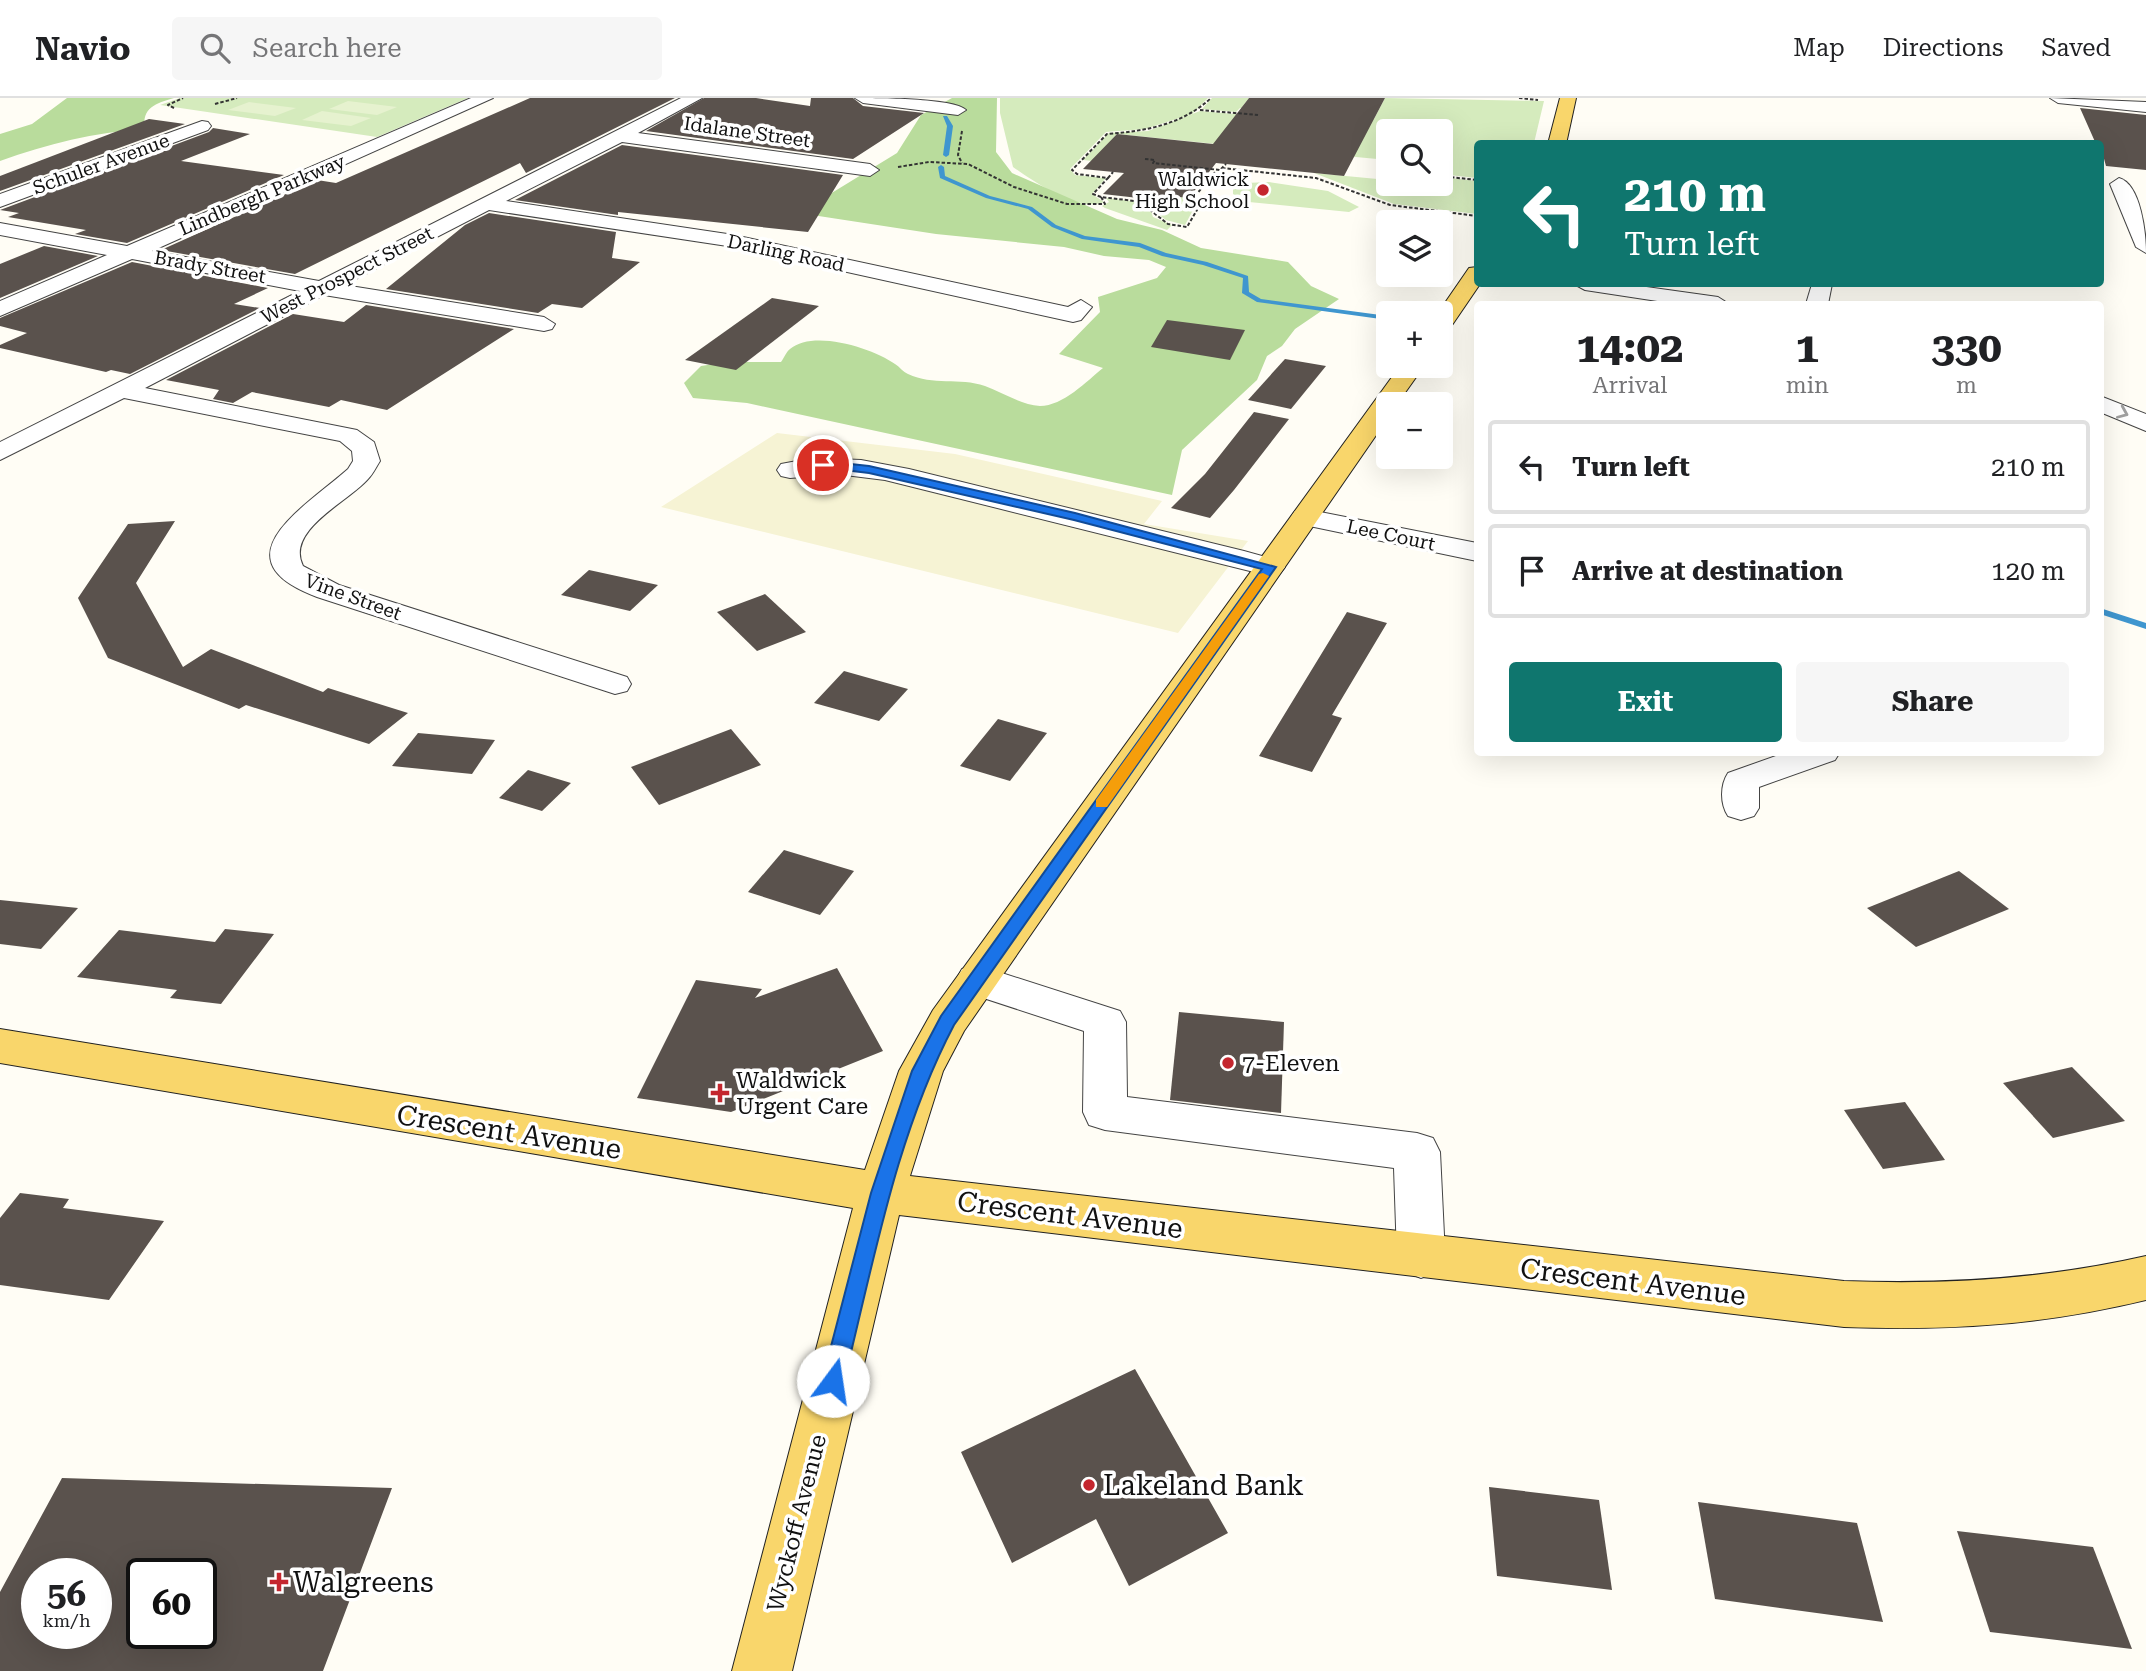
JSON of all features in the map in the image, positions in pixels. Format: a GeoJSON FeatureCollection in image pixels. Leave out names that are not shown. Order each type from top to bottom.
{"type":"FeatureCollection","features":[{"type":"Feature","properties":{"kind":"main road"},"geometry":{"type":"LineString","coordinates":[[1559,140],[1568,98]]}},
{"type":"Feature","properties":{"kind":"main road"},"geometry":{"type":"LineString","coordinates":[[1453,307],[1474,277]]}},
{"type":"Feature","properties":{"kind":"main road","name":"Wyckoff Avenue"},"geometry":{"type":"LineString","coordinates":[[762,1671],[881,1193],[921,1071],[948,1021],[1403,378]]}},
{"type":"Feature","properties":{"kind":"main road","name":"Crescent Avenue"},"geometry":{"type":"LineString","coordinates":[[0,1046],[881,1193],[1769,1300],[1886,1307],[1998,1303],[2119,1286],[2146,1278]]}},
{"type":"Feature","properties":{"kind":"street","name":"Lindbergh Parkway"},"geometry":{"type":"LineString","coordinates":[[0,309],[485,98]]}},
{"type":"Feature","properties":{"kind":"street","name":"West Prospect Street"},"geometry":{"type":"LineString","coordinates":[[0,452],[694,98]]}},
{"type":"Feature","properties":{"kind":"street"},"geometry":{"type":"LineString","coordinates":[[863,98],[958,110]]}},
{"type":"Feature","properties":{"kind":"street"},"geometry":{"type":"LineString","coordinates":[[2058,98],[2146,107]]}},
{"type":"Feature","properties":{"kind":"street","name":"Schuler Avenue"},"geometry":{"type":"LineString","coordinates":[[0,201],[202,126]]}},
{"type":"Feature","properties":{"kind":"street","name":"Idalane Street"},"geometry":{"type":"LineString","coordinates":[[619,136],[870,170]]}},
{"type":"Feature","properties":{"kind":"street"},"geometry":{"type":"LineString","coordinates":[[2110,182],[2146,187]]}},
{"type":"Feature","properties":{"kind":"street"},"geometry":{"type":"LineString","coordinates":[[2110,182],[2146,247]]}},
{"type":"Feature","properties":{"kind":"street","name":"Darling Road"},"geometry":{"type":"LineString","coordinates":[[485,204],[734,241],[1073,315],[1081,307]]}},
{"type":"Feature","properties":{"kind":"street","name":"Brady Street"},"geometry":{"type":"LineString","coordinates":[[0,229],[321,288],[544,324]]}},
{"type":"Feature","properties":{"kind":"street"},"geometry":{"type":"LineString","coordinates":[[1605,287],[1698,301]]}},
{"type":"Feature","properties":{"kind":"street","name":"Vine Street"},"geometry":{"type":"LineString","coordinates":[[120,390],[348,435],[362,442],[369,451],[369,460],[363,471],[305,515],[291,529],[284,544],[283,557],[290,572],[306,583],[328,591],[615,684]]}},
{"type":"Feature","properties":{"kind":"street"},"geometry":{"type":"LineString","coordinates":[[2104,405],[2146,423]]}},
{"type":"Feature","properties":{"kind":"street"},"geometry":{"type":"LineString","coordinates":[[790,470],[823,465],[869,470],[1126,528],[1270,567]]}},
{"type":"Feature","properties":{"kind":"street","name":"Lee Court"},"geometry":{"type":"LineString","coordinates":[[1305,517],[1474,551]]}},
{"type":"Feature","properties":{"kind":"street"},"geometry":{"type":"LineString","coordinates":[[1741,808],[1741,781],[1812,756]]}},
{"type":"Feature","properties":{"kind":"street"},"geometry":{"type":"LineString","coordinates":[[977,980],[1105,1022],[1105,1112],[1416,1152],[1421,1256]]}},
{"type":"Feature","properties":{"kind":"path"},"geometry":{"type":"LineString","coordinates":[[1200,110],[1211,98]]}},
{"type":"Feature","properties":{"kind":"path"},"geometry":{"type":"LineString","coordinates":[[1108,178],[1072,172],[1108,132],[1144,131],[1200,110],[1258,116]]}},
{"type":"Feature","properties":{"kind":"path"},"geometry":{"type":"LineString","coordinates":[[1145,159],[1155,160],[1153,163],[1331,182],[1390,205],[1474,216]]}},
{"type":"Feature","properties":{"kind":"path"},"geometry":{"type":"LineString","coordinates":[[1080,161],[1090,162]]}},
{"type":"Feature","properties":{"kind":"path"},"geometry":{"type":"LineString","coordinates":[[870,170],[929,162],[953,162],[968,164],[1014,187],[1067,204],[1105,204],[1106,201],[1101,197]]}},
{"type":"Feature","properties":{"kind":"path"},"geometry":{"type":"LineString","coordinates":[[1113,172],[1094,195],[1151,201],[1150,209],[1160,221],[1187,227],[1198,210],[1191,201],[1214,171],[1226,164]]}},
{"type":"Feature","properties":{"kind":"path"},"geometry":{"type":"LineString","coordinates":[[1292,176],[1295,171]]}},
{"type":"Feature","properties":{"kind":"path"},"geometry":{"type":"LineString","coordinates":[[1453,177],[1474,180]]}},
{"type":"Feature","properties":{"kind":"path"},"geometry":{"type":"LineString","coordinates":[[1096,191],[1105,192]]}},
{"type":"Feature","properties":{"kind":"path"},"geometry":{"type":"LineString","coordinates":[[1195,197],[1213,199]]}},
{"type":"Feature","properties":{"kind":"shaded area"},"geometry":{"type":"Polygon","coordinates":[[[777,433],[955,454],[1162,501],[1144,524],[1248,541],[1178,633],[661,507],[777,433]]]}},
{"type":"Feature","properties":{"kind":"green space"},"geometry":{"type":"Polygon","coordinates":[[[67,98],[174,98],[156,104],[148,111],[144,122],[145,129],[71,140],[0,161],[0,134],[32,124],[67,98]]]}},
{"type":"Feature","properties":{"kind":"green space"},"geometry":{"type":"Polygon","coordinates":[[[180,98],[468,98],[377,137],[160,105],[180,98]]]}},
{"type":"Feature","properties":{"kind":"green space"},"geometry":{"type":"Polygon","coordinates":[[[952,98],[997,98],[996,152],[1012,173],[1117,219],[1162,230],[1201,248],[1288,262],[1311,286],[1339,299],[1295,329],[1282,346],[1267,356],[1257,380],[1182,450],[1172,495],[747,403],[693,398],[684,383],[701,366],[727,362],[781,362],[790,349],[800,343],[813,341],[843,343],[873,352],[917,378],[975,383],[1040,406],[1066,397],[1103,368],[1059,354],[1100,312],[1098,297],[1157,278],[1166,267],[1149,260],[1104,256],[1064,247],[936,234],[799,213],[897,153],[921,115],[952,98]]]}},
{"type":"Feature","properties":{"kind":"green space"},"geometry":{"type":"Polygon","coordinates":[[[1000,98],[1208,98],[1192,114],[1145,129],[1106,132],[1070,169],[1075,175],[1106,178],[1092,194],[1104,202],[1094,204],[1082,203],[1057,194],[1013,167],[1000,113],[1000,98]]]}},
{"type":"Feature","properties":{"kind":"green space"},"geometry":{"type":"Polygon","coordinates":[[[1212,98],[1249,98],[1242,107],[1257,110],[1240,108],[1236,112],[1202,109],[1212,98]]]}},
{"type":"Feature","properties":{"kind":"green space"},"geometry":{"type":"Polygon","coordinates":[[[1385,98],[1544,101],[1535,140],[1474,140],[1474,178],[1453,175],[1453,119],[1376,119],[1376,159],[1313,153],[1346,116],[1374,119],[1385,98]]]}},
{"type":"Feature","properties":{"kind":"green space"},"geometry":{"type":"Polygon","coordinates":[[[348,101],[397,107],[377,115],[329,109],[348,101]]]}},
{"type":"Feature","properties":{"kind":"green space"},"geometry":{"type":"Polygon","coordinates":[[[249,102],[296,108],[275,116],[228,110],[249,102]]]}},
{"type":"Feature","properties":{"kind":"green space"},"geometry":{"type":"Polygon","coordinates":[[[322,111],[371,118],[351,126],[302,120],[322,111]]]}},
{"type":"Feature","properties":{"kind":"green space"},"geometry":{"type":"Polygon","coordinates":[[[1200,111],[1257,116],[1246,147],[1117,134],[1092,161],[1083,160],[1109,133],[1148,131],[1200,111]]]}},
{"type":"Feature","properties":{"kind":"green space"},"geometry":{"type":"Polygon","coordinates":[[[1314,173],[1376,179],[1376,196],[1453,196],[1453,178],[1474,181],[1474,214],[1394,204],[1314,173]]]}},
{"type":"Feature","properties":{"kind":"green space"},"geometry":{"type":"Polygon","coordinates":[[[1269,182],[1328,191],[1359,207],[1349,212],[1249,202],[1233,194],[1233,189],[1246,183],[1269,182]]]}},
{"type":"Feature","properties":{"kind":"green space"},"geometry":{"type":"Polygon","coordinates":[[[1169,196],[1189,198],[1186,203],[1193,210],[1185,225],[1166,220],[1154,211],[1153,204],[1157,200],[1165,201],[1169,196]]]}},
{"type":"Feature","properties":{"kind":"green space"},"geometry":{"type":"Polygon","coordinates":[[[1106,198],[1148,203],[1153,217],[1172,225],[1167,230],[1105,208],[1102,206],[1109,202],[1106,198]]]}},
{"type":"Feature","properties":{"kind":"building"},"geometry":{"type":"Polygon","coordinates":[[[530,98],[675,98],[526,173],[520,163],[295,274],[161,250],[317,180],[336,183],[530,98]]]}},
{"type":"Feature","properties":{"kind":"building"},"geometry":{"type":"Polygon","coordinates":[[[704,98],[756,98],[810,106],[811,98],[853,98],[863,106],[924,113],[853,159],[646,131],[704,98]]]}},
{"type":"Feature","properties":{"kind":"building"},"geometry":{"type":"Polygon","coordinates":[[[1249,98],[1385,98],[1344,176],[1216,163],[1189,198],[1169,196],[1165,201],[1103,194],[1124,173],[1083,169],[1117,134],[1213,144],[1249,98]]]}},
{"type":"Feature","properties":{"kind":"building"},"geometry":{"type":"Polygon","coordinates":[[[2080,108],[2146,115],[2146,170],[2106,166],[2104,140],[2094,140],[2080,108]]]}},
{"type":"Feature","properties":{"kind":"building"},"geometry":{"type":"Polygon","coordinates":[[[149,119],[185,124],[0,191],[0,176],[149,119]]]}},
{"type":"Feature","properties":{"kind":"building"},"geometry":{"type":"Polygon","coordinates":[[[213,128],[250,134],[181,161],[284,175],[127,243],[75,234],[86,230],[8,217],[19,213],[0,210],[209,132],[213,128]]]}},
{"type":"Feature","properties":{"kind":"building"},"geometry":{"type":"Polygon","coordinates":[[[622,145],[843,175],[808,232],[618,212],[618,215],[515,200],[622,145]]]}},
{"type":"Feature","properties":{"kind":"building"},"geometry":{"type":"Polygon","coordinates":[[[489,213],[616,232],[612,258],[640,262],[582,308],[552,304],[538,313],[386,289],[465,225],[489,213]]]}},
{"type":"Feature","properties":{"kind":"building"},"geometry":{"type":"Polygon","coordinates":[[[44,246],[98,256],[0,298],[0,264],[44,246]]]}},
{"type":"Feature","properties":{"kind":"building"},"geometry":{"type":"Polygon","coordinates":[[[132,262],[268,288],[234,304],[260,308],[130,374],[111,370],[106,372],[0,348],[0,345],[27,333],[0,326],[0,318],[132,262]]]}},
{"type":"Feature","properties":{"kind":"building"},"geometry":{"type":"Polygon","coordinates":[[[772,298],[819,306],[736,370],[685,360],[772,298]]]}},
{"type":"Feature","properties":{"kind":"building"},"geometry":{"type":"Polygon","coordinates":[[[366,305],[514,329],[387,410],[341,400],[329,407],[252,392],[233,403],[213,399],[219,390],[166,380],[293,314],[344,322],[366,305]]]}},
{"type":"Feature","properties":{"kind":"building"},"geometry":{"type":"Polygon","coordinates":[[[1167,320],[1245,330],[1230,360],[1151,347],[1167,320]]]}},
{"type":"Feature","properties":{"kind":"building"},"geometry":{"type":"Polygon","coordinates":[[[1285,359],[1326,366],[1291,409],[1248,400],[1285,359]]]}},
{"type":"Feature","properties":{"kind":"building"},"geometry":{"type":"Polygon","coordinates":[[[1254,412],[1289,419],[1210,518],[1171,508],[1205,474],[1254,412]]]}},
{"type":"Feature","properties":{"kind":"building"},"geometry":{"type":"Polygon","coordinates":[[[175,521],[136,583],[183,667],[211,649],[323,692],[328,688],[408,713],[369,744],[246,705],[239,709],[108,658],[78,598],[128,524],[175,521]]]}},
{"type":"Feature","properties":{"kind":"building"},"geometry":{"type":"Polygon","coordinates":[[[589,570],[658,585],[630,611],[561,595],[589,570]]]}},
{"type":"Feature","properties":{"kind":"building"},"geometry":{"type":"Polygon","coordinates":[[[765,594],[806,632],[757,651],[717,612],[765,594]]]}},
{"type":"Feature","properties":{"kind":"building"},"geometry":{"type":"Polygon","coordinates":[[[1347,612],[1387,623],[1332,715],[1342,718],[1312,772],[1259,756],[1347,612]]]}},
{"type":"Feature","properties":{"kind":"building"},"geometry":{"type":"Polygon","coordinates":[[[844,671],[908,689],[879,721],[814,703],[844,671]]]}},
{"type":"Feature","properties":{"kind":"building"},"geometry":{"type":"Polygon","coordinates":[[[998,719],[1047,733],[1010,781],[960,766],[998,719]]]}},
{"type":"Feature","properties":{"kind":"building"},"geometry":{"type":"Polygon","coordinates":[[[731,729],[761,765],[659,805],[631,767],[731,729]]]}},
{"type":"Feature","properties":{"kind":"building"},"geometry":{"type":"Polygon","coordinates":[[[418,733],[495,740],[472,774],[392,766],[418,733]]]}},
{"type":"Feature","properties":{"kind":"building"},"geometry":{"type":"Polygon","coordinates":[[[528,770],[571,783],[542,811],[499,798],[528,770]]]}},
{"type":"Feature","properties":{"kind":"building"},"geometry":{"type":"Polygon","coordinates":[[[784,850],[854,871],[820,915],[748,892],[784,850]]]}},
{"type":"Feature","properties":{"kind":"building"},"geometry":{"type":"Polygon","coordinates":[[[1959,871],[2009,909],[1916,947],[1867,908],[1959,871]]]}},
{"type":"Feature","properties":{"kind":"building"},"geometry":{"type":"Polygon","coordinates":[[[0,900],[78,908],[41,949],[0,944],[0,900]]]}},
{"type":"Feature","properties":{"kind":"building"},"geometry":{"type":"Polygon","coordinates":[[[225,929],[274,934],[221,1004],[170,998],[177,990],[77,977],[119,930],[215,942],[225,929]]]}},
{"type":"Feature","properties":{"kind":"building"},"geometry":{"type":"Polygon","coordinates":[[[837,968],[883,1051],[731,1112],[637,1098],[696,980],[762,989],[755,998],[837,968]]]}},
{"type":"Feature","properties":{"kind":"building","name":"7-Eleven"},"geometry":{"type":"Polygon","coordinates":[[[1179,1012],[1284,1022],[1281,1113],[1170,1100],[1179,1012]]]}},
{"type":"Feature","properties":{"kind":"building"},"geometry":{"type":"Polygon","coordinates":[[[2072,1067],[2125,1121],[2053,1138],[2003,1083],[2072,1067]]]}},
{"type":"Feature","properties":{"kind":"building"},"geometry":{"type":"Polygon","coordinates":[[[1905,1102],[1945,1160],[1883,1169],[1844,1110],[1905,1102]]]}},
{"type":"Feature","properties":{"kind":"building"},"geometry":{"type":"Polygon","coordinates":[[[20,1193],[69,1199],[63,1208],[164,1221],[109,1300],[0,1285],[0,1218],[20,1193]]]}},
{"type":"Feature","properties":{"kind":"building","name":"Lakeland Bank"},"geometry":{"type":"Polygon","coordinates":[[[1135,1369],[1228,1533],[1129,1586],[1096,1519],[1012,1563],[961,1452],[1135,1369]]]}},
{"type":"Feature","properties":{"kind":"building","name":"Walgreens"},"geometry":{"type":"Polygon","coordinates":[[[62,1478],[392,1488],[323,1671],[0,1671],[0,1592],[62,1478]]]}},
{"type":"Feature","properties":{"kind":"building"},"geometry":{"type":"Polygon","coordinates":[[[1489,1487],[1599,1500],[1612,1590],[1497,1576],[1489,1487]]]}},
{"type":"Feature","properties":{"kind":"building"},"geometry":{"type":"Polygon","coordinates":[[[1698,1502],[1857,1523],[1883,1622],[1715,1599],[1698,1502]]]}},
{"type":"Feature","properties":{"kind":"building"},"geometry":{"type":"Polygon","coordinates":[[[1957,1531],[2093,1547],[2132,1649],[1990,1632],[1957,1531]]]}},
{"type":"Feature","properties":{"kind":"waterway"},"geometry":{"type":"LineString","coordinates":[[945,117],[950,126],[946,155]]}},
{"type":"Feature","properties":{"kind":"waterway"},"geometry":{"type":"LineString","coordinates":[[941,167],[942,177],[988,197],[1030,208],[1054,226],[1084,238],[1140,245],[1164,255],[1205,263],[1246,277],[1245,293],[1259,301],[1376,316]]}},
{"type":"Feature","properties":{"kind":"waterway"},"geometry":{"type":"LineString","coordinates":[[2104,612],[2146,626]]}},
{"type":"Feature","properties":{"kind":"slow traffic"},"geometry":{"type":"LineString","coordinates":[[1102,804],[1263,576]]}},
{"type":"Feature","properties":{"kind":"place","name":"Waldwick High School"},"geometry":{"type":"Point","coordinates":[1263,190]}},
{"type":"Feature","properties":{"kind":"place","name":"7-Eleven"},"geometry":{"type":"Point","coordinates":[1228,1063]}},
{"type":"Feature","properties":{"kind":"place","name":"Waldwick Urgent Care"},"geometry":{"type":"Point","coordinates":[720,1093]}},
{"type":"Feature","properties":{"kind":"place","name":"Lakeland Bank"},"geometry":{"type":"Point","coordinates":[1089,1485]}},
{"type":"Feature","properties":{"kind":"place","name":"Walgreens"},"geometry":{"type":"Point","coordinates":[279,1582]}},
{"type":"Feature","properties":{"kind":"route"},"geometry":{"type":"LineString","coordinates":[[823,465],[869,470],[1126,528],[1270,567],[948,1021],[921,1071],[881,1193],[833,1381]]}}]}
